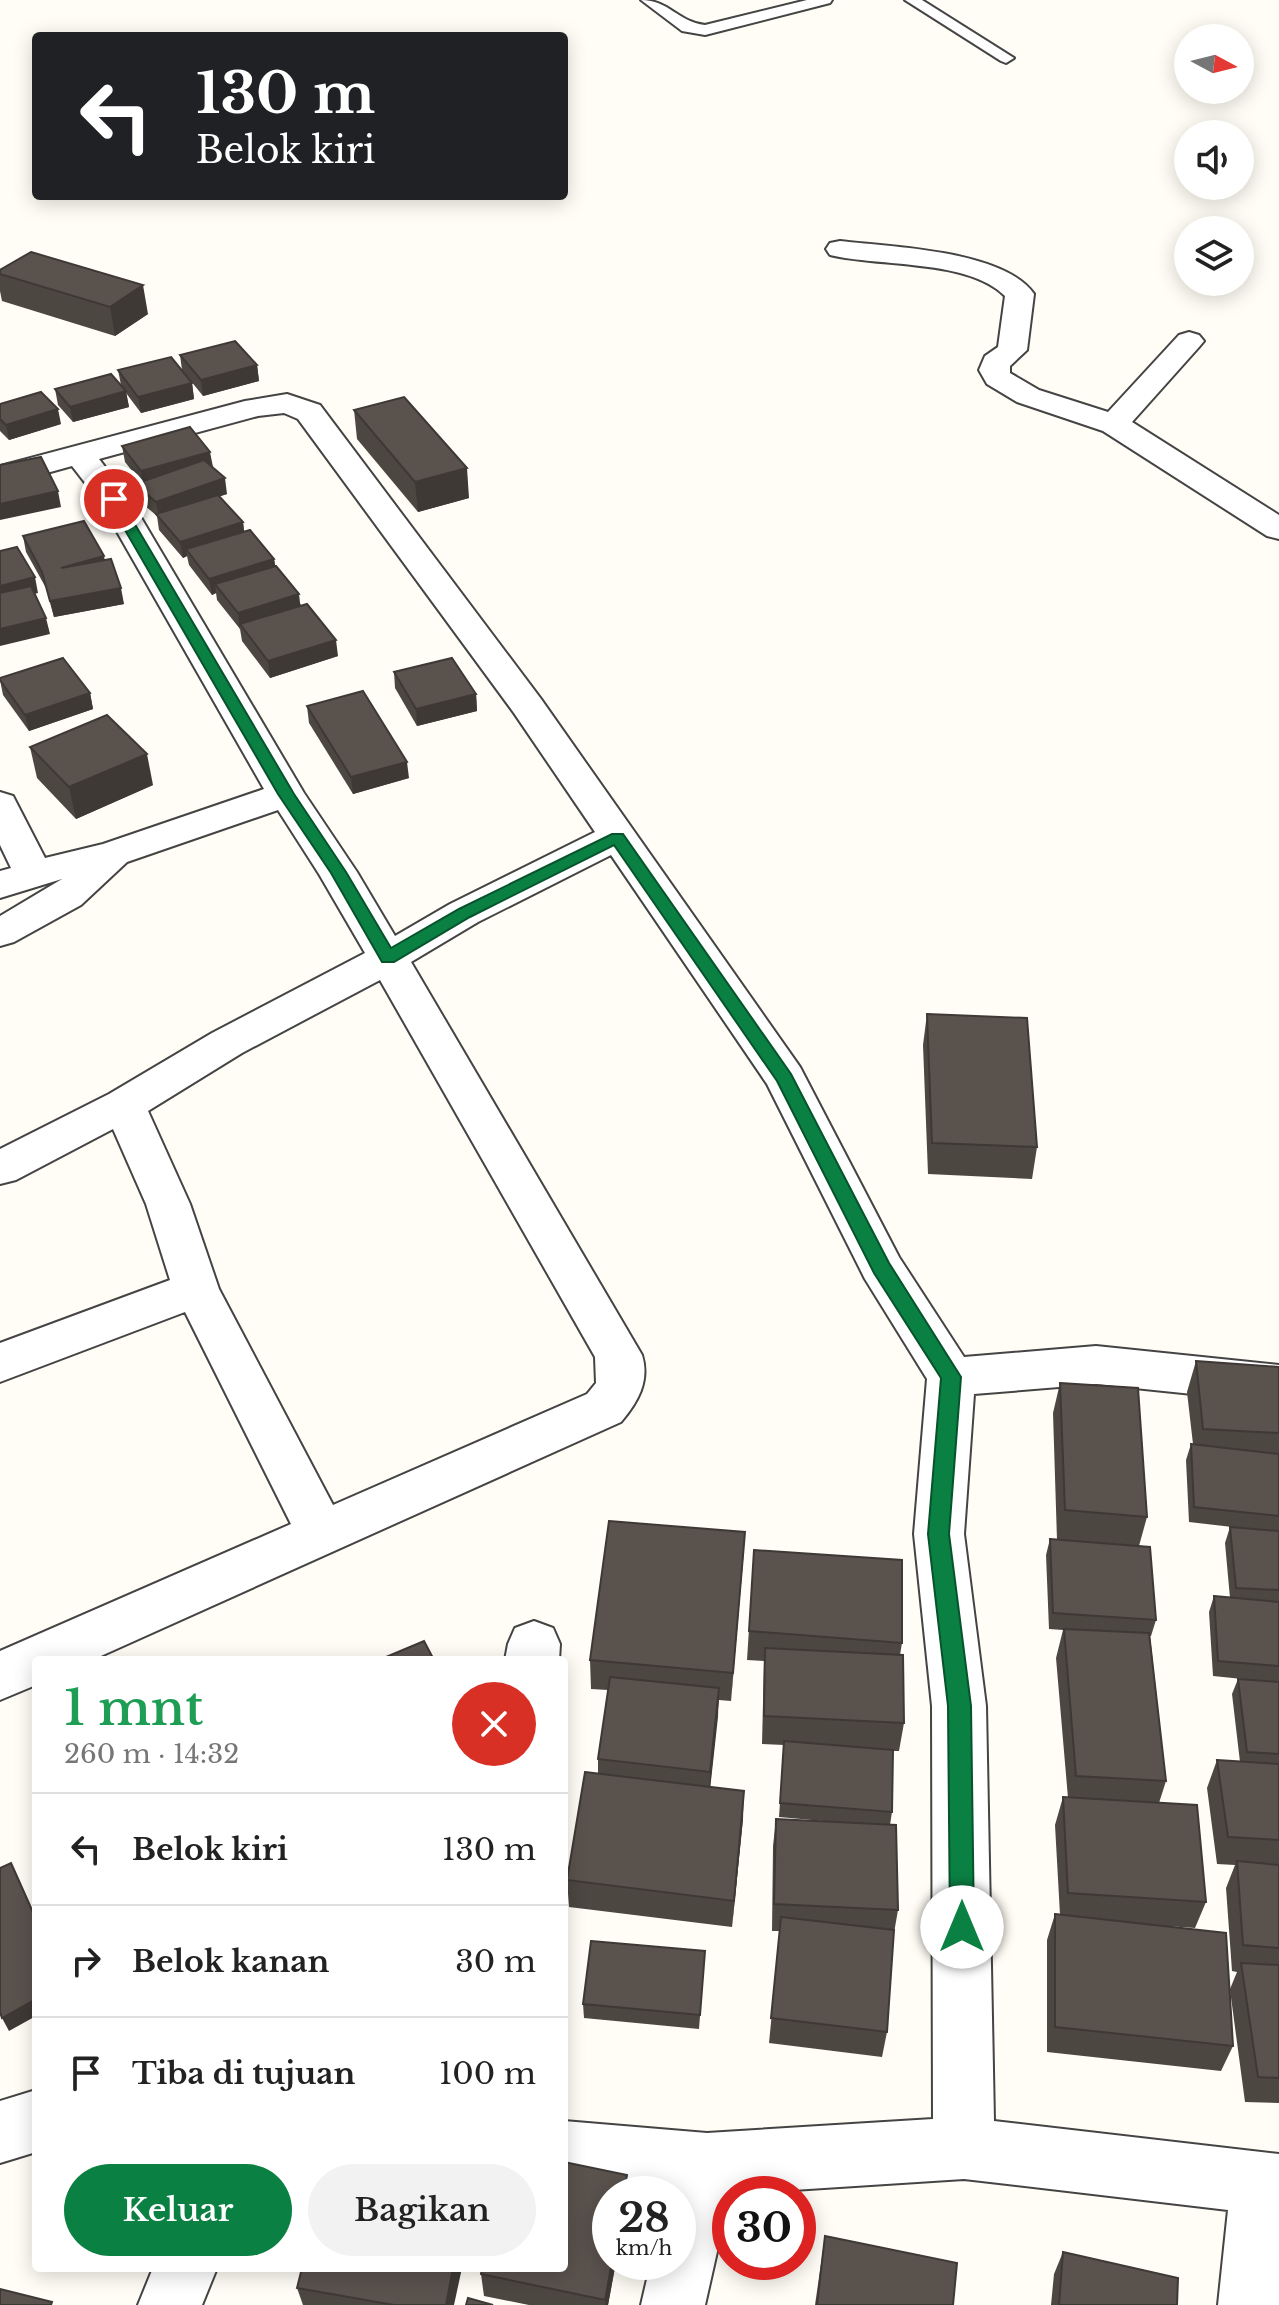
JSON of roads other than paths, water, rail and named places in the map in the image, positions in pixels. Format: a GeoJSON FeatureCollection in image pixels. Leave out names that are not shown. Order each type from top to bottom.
{"type":"FeatureCollection","features":[{"type":"Feature","properties":{"kind":"street"},"geometry":{"type":"LineString","coordinates":[[840,249],[957,265],[983,271],[1011,284],[1020,294],[1012,350],[996,362],[994,370],[998,378],[1028,396],[1114,424],[1279,529]]}},
{"type":"Feature","properties":{"kind":"street"},"geometry":{"type":"LineString","coordinates":[[1114,424],[1189,341]]}},
{"type":"Feature","properties":{"kind":"street"},"geometry":{"type":"LineString","coordinates":[[0,476],[270,404],[287,403],[309,412],[528,707],[785,1078],[881,1267],[951,1377],[939,1534],[959,1706],[964,2148]]}},
{"type":"Feature","properties":{"kind":"street"},"geometry":{"type":"LineString","coordinates":[[45,1656],[604,1408],[615,1396],[624,1370],[338,872],[286,794],[114,499],[79,455]]}},
{"type":"Feature","properties":{"kind":"street"},"geometry":{"type":"LineString","coordinates":[[0,804],[16,880],[115,853],[286,794]]}},
{"type":"Feature","properties":{"kind":"street"},"geometry":{"type":"LineString","coordinates":[[0,1168],[124,1105],[227,1043],[388,958],[464,913],[617,837]]}},
{"type":"Feature","properties":{"kind":"street"},"geometry":{"type":"LineString","coordinates":[[0,933],[67,896],[115,853]]}},
{"type":"Feature","properties":{"kind":"street"},"geometry":{"type":"LineString","coordinates":[[124,1105],[168,1204],[196,1289],[321,1532]]}},
{"type":"Feature","properties":{"kind":"street"},"geometry":{"type":"LineString","coordinates":[[0,1363],[196,1289]]}},
{"type":"Feature","properties":{"kind":"street"},"geometry":{"type":"LineString","coordinates":[[951,1377],[1096,1365],[1279,1384]]}},
{"type":"Feature","properties":{"kind":"street"},"geometry":{"type":"LineString","coordinates":[[0,1676],[32,1662]]}},
{"type":"Feature","properties":{"kind":"street"},"geometry":{"type":"LineString","coordinates":[[0,2132],[32,2122]]}},
{"type":"Feature","properties":{"kind":"street"},"geometry":{"type":"LineString","coordinates":[[568,2152],[707,2164],[964,2148],[1270,2185],[1250,2305]]}},
{"type":"Feature","properties":{"kind":"street"},"geometry":{"type":"LineString","coordinates":[[673,2305],[707,2164]]}},
{"type":"Feature","properties":{"kind":"street"},"geometry":{"type":"LineString","coordinates":[[170,2305],[183,2272]]}},
{"type":"Feature","properties":{"kind":"lane"},"geometry":{"type":"LineString","coordinates":[[648,0],[687,28],[705,30],[825,0]]}},
{"type":"Feature","properties":{"kind":"lane"},"geometry":{"type":"LineString","coordinates":[[912,0],[1006,58]]}}]}
